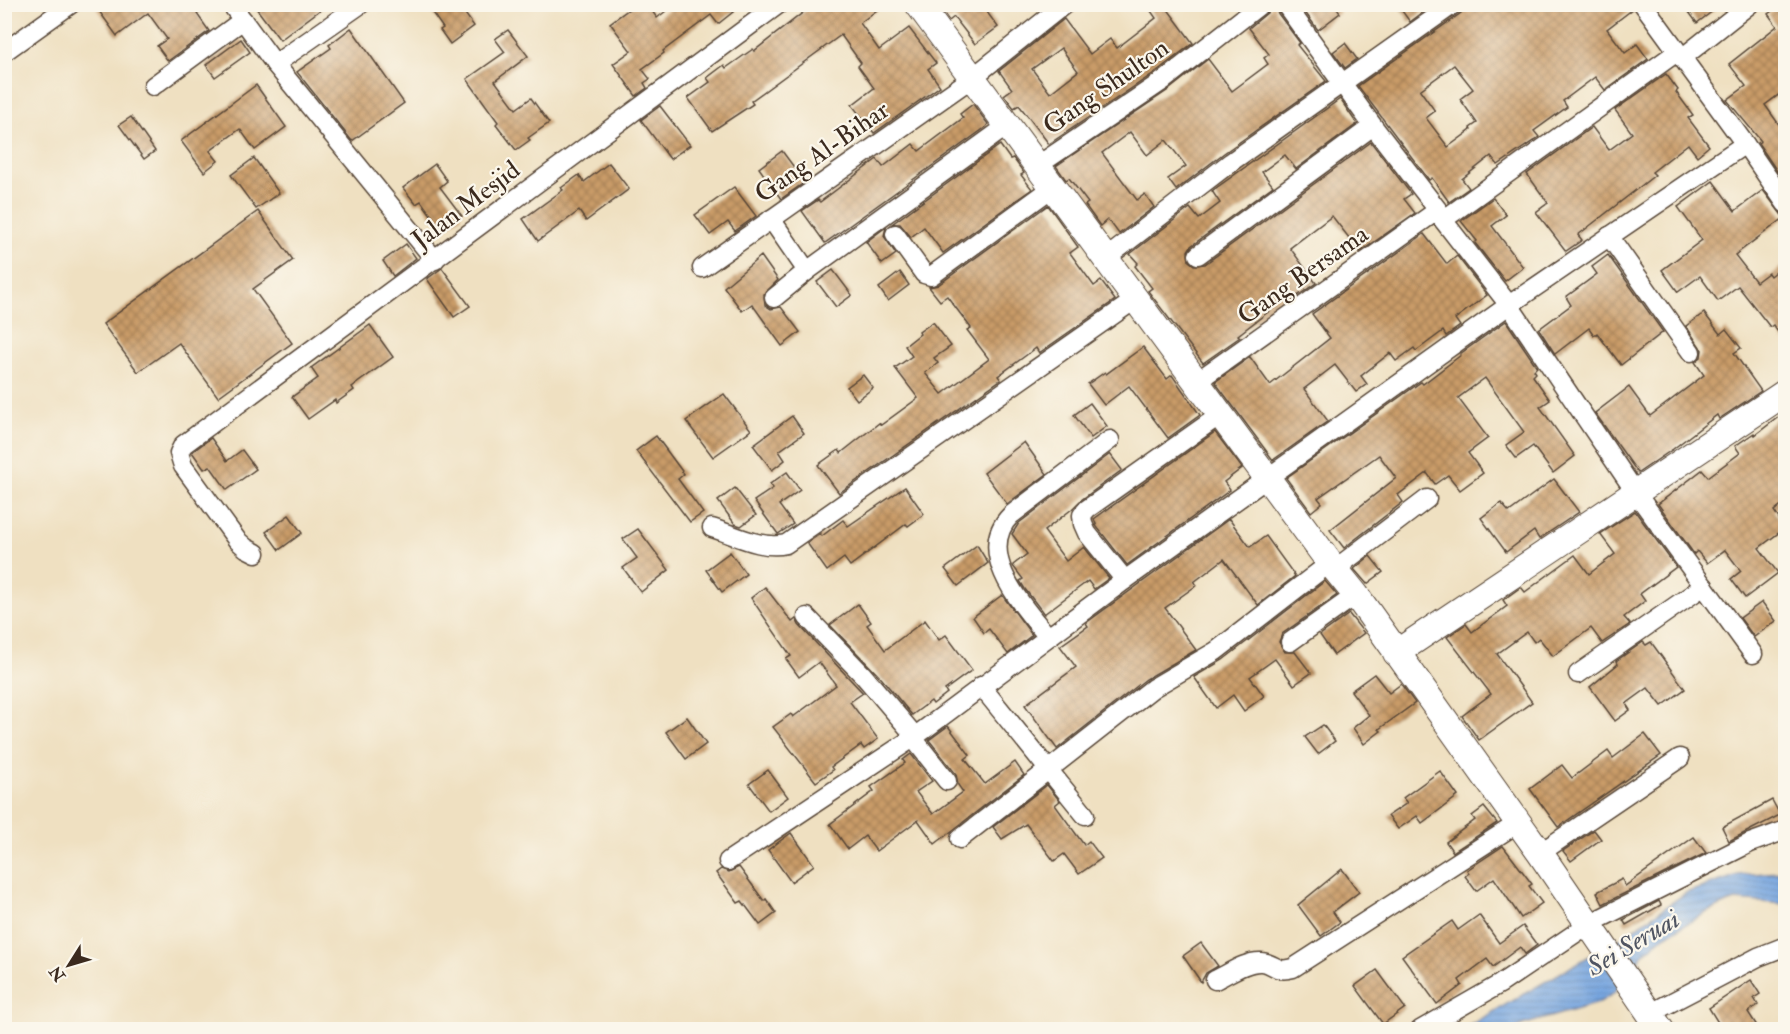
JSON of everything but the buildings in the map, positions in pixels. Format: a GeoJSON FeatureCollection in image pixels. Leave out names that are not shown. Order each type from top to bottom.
{"type":"FeatureCollection","features":[{"type":"Feature","properties":{"kind":"main road"},"geometry":{"type":"LineString","coordinates":[[918,4],[1220,415],[1356,595],[1540,853],[1650,1016]]}},
{"type":"Feature","properties":{"kind":"main road"},"geometry":{"type":"LineString","coordinates":[[1396,653],[1785,392]]}},
{"type":"Feature","properties":{"kind":"street"},"geometry":{"type":"LineString","coordinates":[[4,52],[71,4]]}},
{"type":"Feature","properties":{"kind":"street"},"geometry":{"type":"LineString","coordinates":[[231,4],[275,64],[435,260]]}},
{"type":"Feature","properties":{"kind":"street"},"geometry":{"type":"LineString","coordinates":[[275,64],[361,4]]}},
{"type":"Feature","properties":{"kind":"street","name":"Jalan Mesjid"},"geometry":{"type":"LineString","coordinates":[[256,552],[246,548],[237,540],[183,466],[179,453],[183,445],[779,4]]}},
{"type":"Feature","properties":{"kind":"street","name":"Gang Al-Bihar"},"geometry":{"type":"LineString","coordinates":[[702,268],[972,78],[1065,4]]}},
{"type":"Feature","properties":{"kind":"street","name":"Gang Shulton"},"geometry":{"type":"LineString","coordinates":[[1037,166],[1164,80],[1261,4]]}},
{"type":"Feature","properties":{"kind":"street"},"geometry":{"type":"LineString","coordinates":[[1285,4],[1373,126],[1509,304],[1636,492],[1753,654]]}},
{"type":"Feature","properties":{"kind":"street"},"geometry":{"type":"LineString","coordinates":[[1105,258],[1231,162],[1454,4]]}},
{"type":"Feature","properties":{"kind":"street"},"geometry":{"type":"LineString","coordinates":[[1643,4],[1745,144],[1785,204]]}},
{"type":"Feature","properties":{"kind":"street","name":"Gang Bersama"},"geometry":{"type":"LineString","coordinates":[[1196,382],[1679,55],[1750,4]]}},
{"type":"Feature","properties":{"kind":"street"},"geometry":{"type":"LineString","coordinates":[[153,86],[243,20]]}},
{"type":"Feature","properties":{"kind":"street"},"geometry":{"type":"LineString","coordinates":[[774,298],[807,271],[1007,126]]}},
{"type":"Feature","properties":{"kind":"street"},"geometry":{"type":"LineString","coordinates":[[1198,255],[1373,126]]}},
{"type":"Feature","properties":{"kind":"street"},"geometry":{"type":"LineString","coordinates":[[728,861],[914,737],[1125,580],[1509,304],[1745,144]]}},
{"type":"Feature","properties":{"kind":"street"},"geometry":{"type":"LineString","coordinates":[[895,234],[924,274],[931,276],[1052,188]]}},
{"type":"Feature","properties":{"kind":"street"},"geometry":{"type":"LineString","coordinates":[[771,219],[807,271]]}},
{"type":"Feature","properties":{"kind":"street"},"geometry":{"type":"LineString","coordinates":[[1609,236],[1691,352]]}},
{"type":"Feature","properties":{"kind":"street"},"geometry":{"type":"LineString","coordinates":[[712,528],[767,545],[777,547],[786,544],[1136,299]]}},
{"type":"Feature","properties":{"kind":"street"},"geometry":{"type":"LineString","coordinates":[[1125,580],[1087,533],[1082,515],[1087,509],[1220,415]]}},
{"type":"Feature","properties":{"kind":"street"},"geometry":{"type":"LineString","coordinates":[[1048,637],[1012,592],[1003,575],[998,548],[1003,525],[1011,515],[1110,440]]}},
{"type":"Feature","properties":{"kind":"street"},"geometry":{"type":"LineString","coordinates":[[960,839],[1153,688],[1216,651],[1427,499]]}},
{"type":"Feature","properties":{"kind":"street"},"geometry":{"type":"LineString","coordinates":[[1578,674],[1704,586]]}},
{"type":"Feature","properties":{"kind":"street"},"geometry":{"type":"LineString","coordinates":[[1290,642],[1356,595]]}},
{"type":"Feature","properties":{"kind":"street"},"geometry":{"type":"LineString","coordinates":[[807,617],[863,675],[947,781]]}},
{"type":"Feature","properties":{"kind":"street"},"geometry":{"type":"LineString","coordinates":[[981,686],[1085,815]]}},
{"type":"Feature","properties":{"kind":"street"},"geometry":{"type":"LineString","coordinates":[[1540,853],[1680,758]]}},
{"type":"Feature","properties":{"kind":"street"},"geometry":{"type":"LineString","coordinates":[[1215,980],[1257,962],[1265,962],[1279,970],[1293,968],[1518,823]]}},
{"type":"Feature","properties":{"kind":"street"},"geometry":{"type":"LineString","coordinates":[[1420,1029],[1750,843],[1785,830]]}},
{"type":"Feature","properties":{"kind":"street"},"geometry":{"type":"LineString","coordinates":[[1650,1016],[1758,957],[1785,946]]}},
{"type":"Feature","properties":{"kind":"water","name":"Sei Seruai"},"geometry":{"type":"Polygon","coordinates":[[[1785,873],[1785,904],[1735,900],[1709,911],[1663,937],[1644,953],[1613,994],[1598,1003],[1515,1029],[1462,1030],[1619,939],[1686,893],[1738,875],[1785,873]]]}}]}
